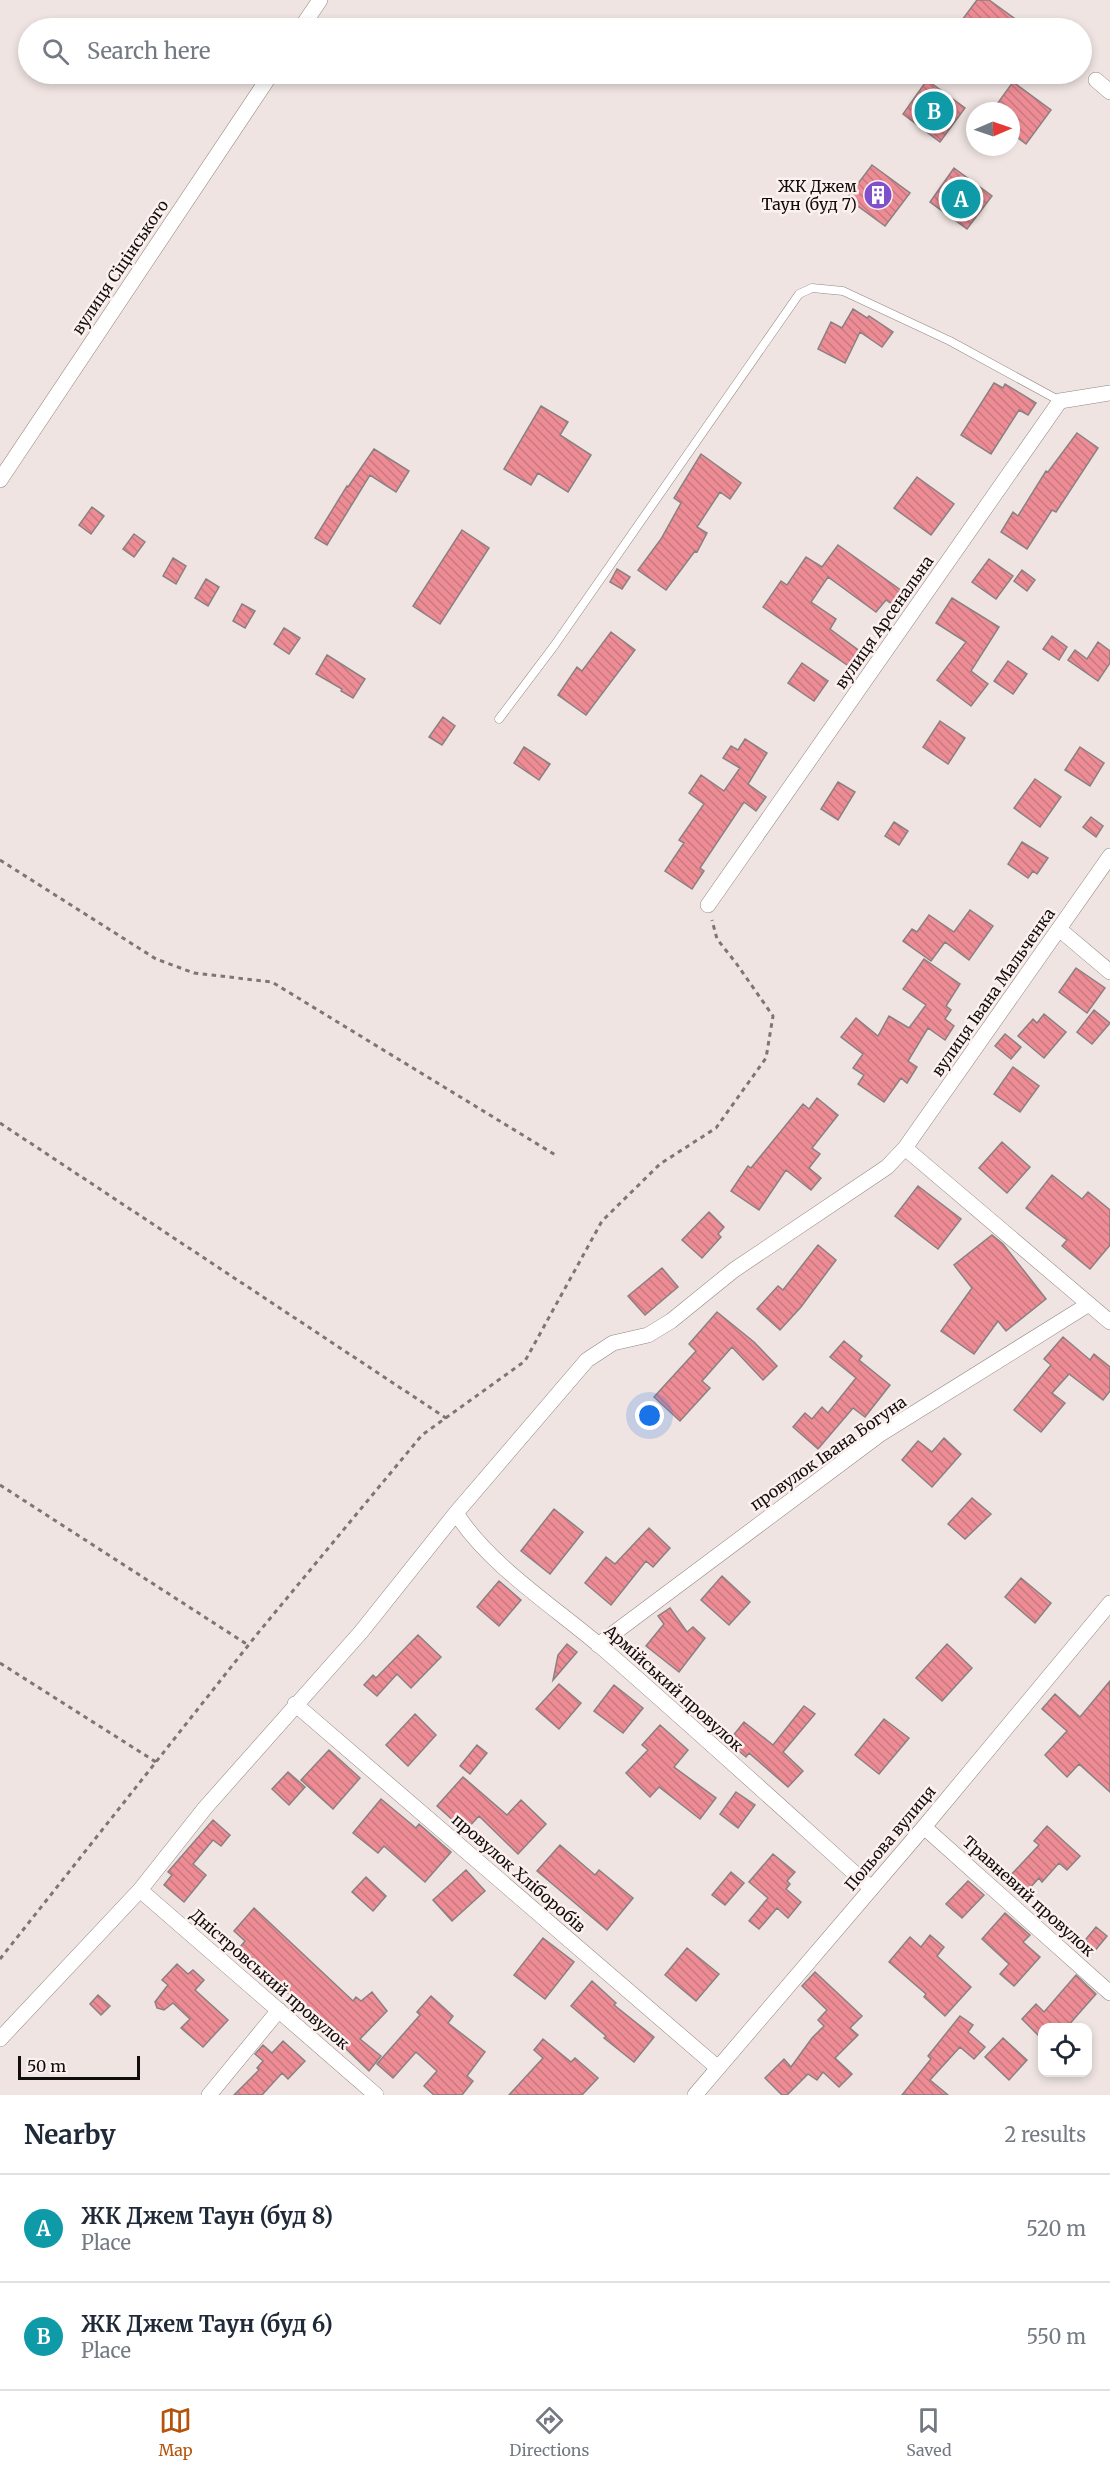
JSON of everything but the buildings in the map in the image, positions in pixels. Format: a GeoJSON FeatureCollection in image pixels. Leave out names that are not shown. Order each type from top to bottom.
{"type":"FeatureCollection","features":[{"type":"Feature","properties":{"kind":"street"},"geometry":{"type":"LineString","coordinates":[[308,18],[320,0]]}},
{"type":"Feature","properties":{"kind":"street"},"geometry":{"type":"LineString","coordinates":[[1096,80],[1110,92]]}},
{"type":"Feature","properties":{"kind":"street","name":"вулиця Сіцінського"},"geometry":{"type":"LineString","coordinates":[[0,480],[264,84]]}},
{"type":"Feature","properties":{"kind":"street"},"geometry":{"type":"LineString","coordinates":[[1060,401],[1110,393]]}},
{"type":"Feature","properties":{"kind":"street","name":"вулиця Арсенальна"},"geometry":{"type":"LineString","coordinates":[[708,905],[1060,401]]}},
{"type":"Feature","properties":{"kind":"street","name":"вулиця Івана Мальченка"},"geometry":{"type":"LineString","coordinates":[[0,2039],[140,1890],[205,1808],[361,1632],[456,1513],[587,1360],[613,1343],[648,1335],[671,1321],[734,1270],[887,1167],[905,1148],[1110,856]]}},
{"type":"Feature","properties":{"kind":"street"},"geometry":{"type":"LineString","coordinates":[[1059,929],[1110,972]]}},
{"type":"Feature","properties":{"kind":"street"},"geometry":{"type":"LineString","coordinates":[[905,1148],[1110,1322]]}},
{"type":"Feature","properties":{"kind":"street","name":"провулок Івана Богуна"},"geometry":{"type":"LineString","coordinates":[[598,1645],[879,1435],[1089,1304]]}},
{"type":"Feature","properties":{"kind":"street","name":"Армійський провулок"},"geometry":{"type":"LineString","coordinates":[[456,1513],[466,1529],[480,1544],[598,1645],[871,1888]]}},
{"type":"Feature","properties":{"kind":"street","name":"Польова вулиця"},"geometry":{"type":"LineString","coordinates":[[695,2095],[924,1827],[1110,1603]]}},
{"type":"Feature","properties":{"kind":"street","name":"провулок Хліборобів"},"geometry":{"type":"LineString","coordinates":[[295,1704],[718,2068]]}},
{"type":"Feature","properties":{"kind":"street","name":"Травневий провулок"},"geometry":{"type":"LineString","coordinates":[[924,1827],[1110,1993]]}},
{"type":"Feature","properties":{"kind":"street","name":"Дністровський провулок"},"geometry":{"type":"LineString","coordinates":[[140,1890],[376,2095]]}},
{"type":"Feature","properties":{"kind":"street"},"geometry":{"type":"LineString","coordinates":[[209,2095],[279,2010]]}},
{"type":"Feature","properties":{"kind":"lane"},"geometry":{"type":"LineString","coordinates":[[499,718],[554,646],[799,294],[813,288],[843,291],[950,341],[1060,401]]}},
{"type":"Feature","properties":{"kind":"path"},"geometry":{"type":"LineString","coordinates":[[0,860],[156,959],[194,973],[272,982],[557,1156]]}},
{"type":"Feature","properties":{"kind":"path"},"geometry":{"type":"LineString","coordinates":[[0,1959],[249,1645],[422,1435],[525,1361],[602,1221],[660,1164],[716,1128],[766,1058],[772,1016],[717,939],[708,905]]}},
{"type":"Feature","properties":{"kind":"path"},"geometry":{"type":"LineString","coordinates":[[0,1123],[446,1418]]}},
{"type":"Feature","properties":{"kind":"path"},"geometry":{"type":"LineString","coordinates":[[0,1485],[249,1645]]}},
{"type":"Feature","properties":{"kind":"path"},"geometry":{"type":"LineString","coordinates":[[0,1664],[156,1762]]}},
{"type":"Feature","properties":{"kind":"place","name":"ЖК Джем Таун (буд 6)"},"geometry":{"type":"Point","coordinates":[934,111]}},
{"type":"Feature","properties":{"kind":"place","name":"ЖК Джем Таун (буд 7)"},"geometry":{"type":"Point","coordinates":[878,195]}},
{"type":"Feature","properties":{"kind":"place","name":"ЖК Джем Таун (буд 8)"},"geometry":{"type":"Point","coordinates":[961,199]}}]}
